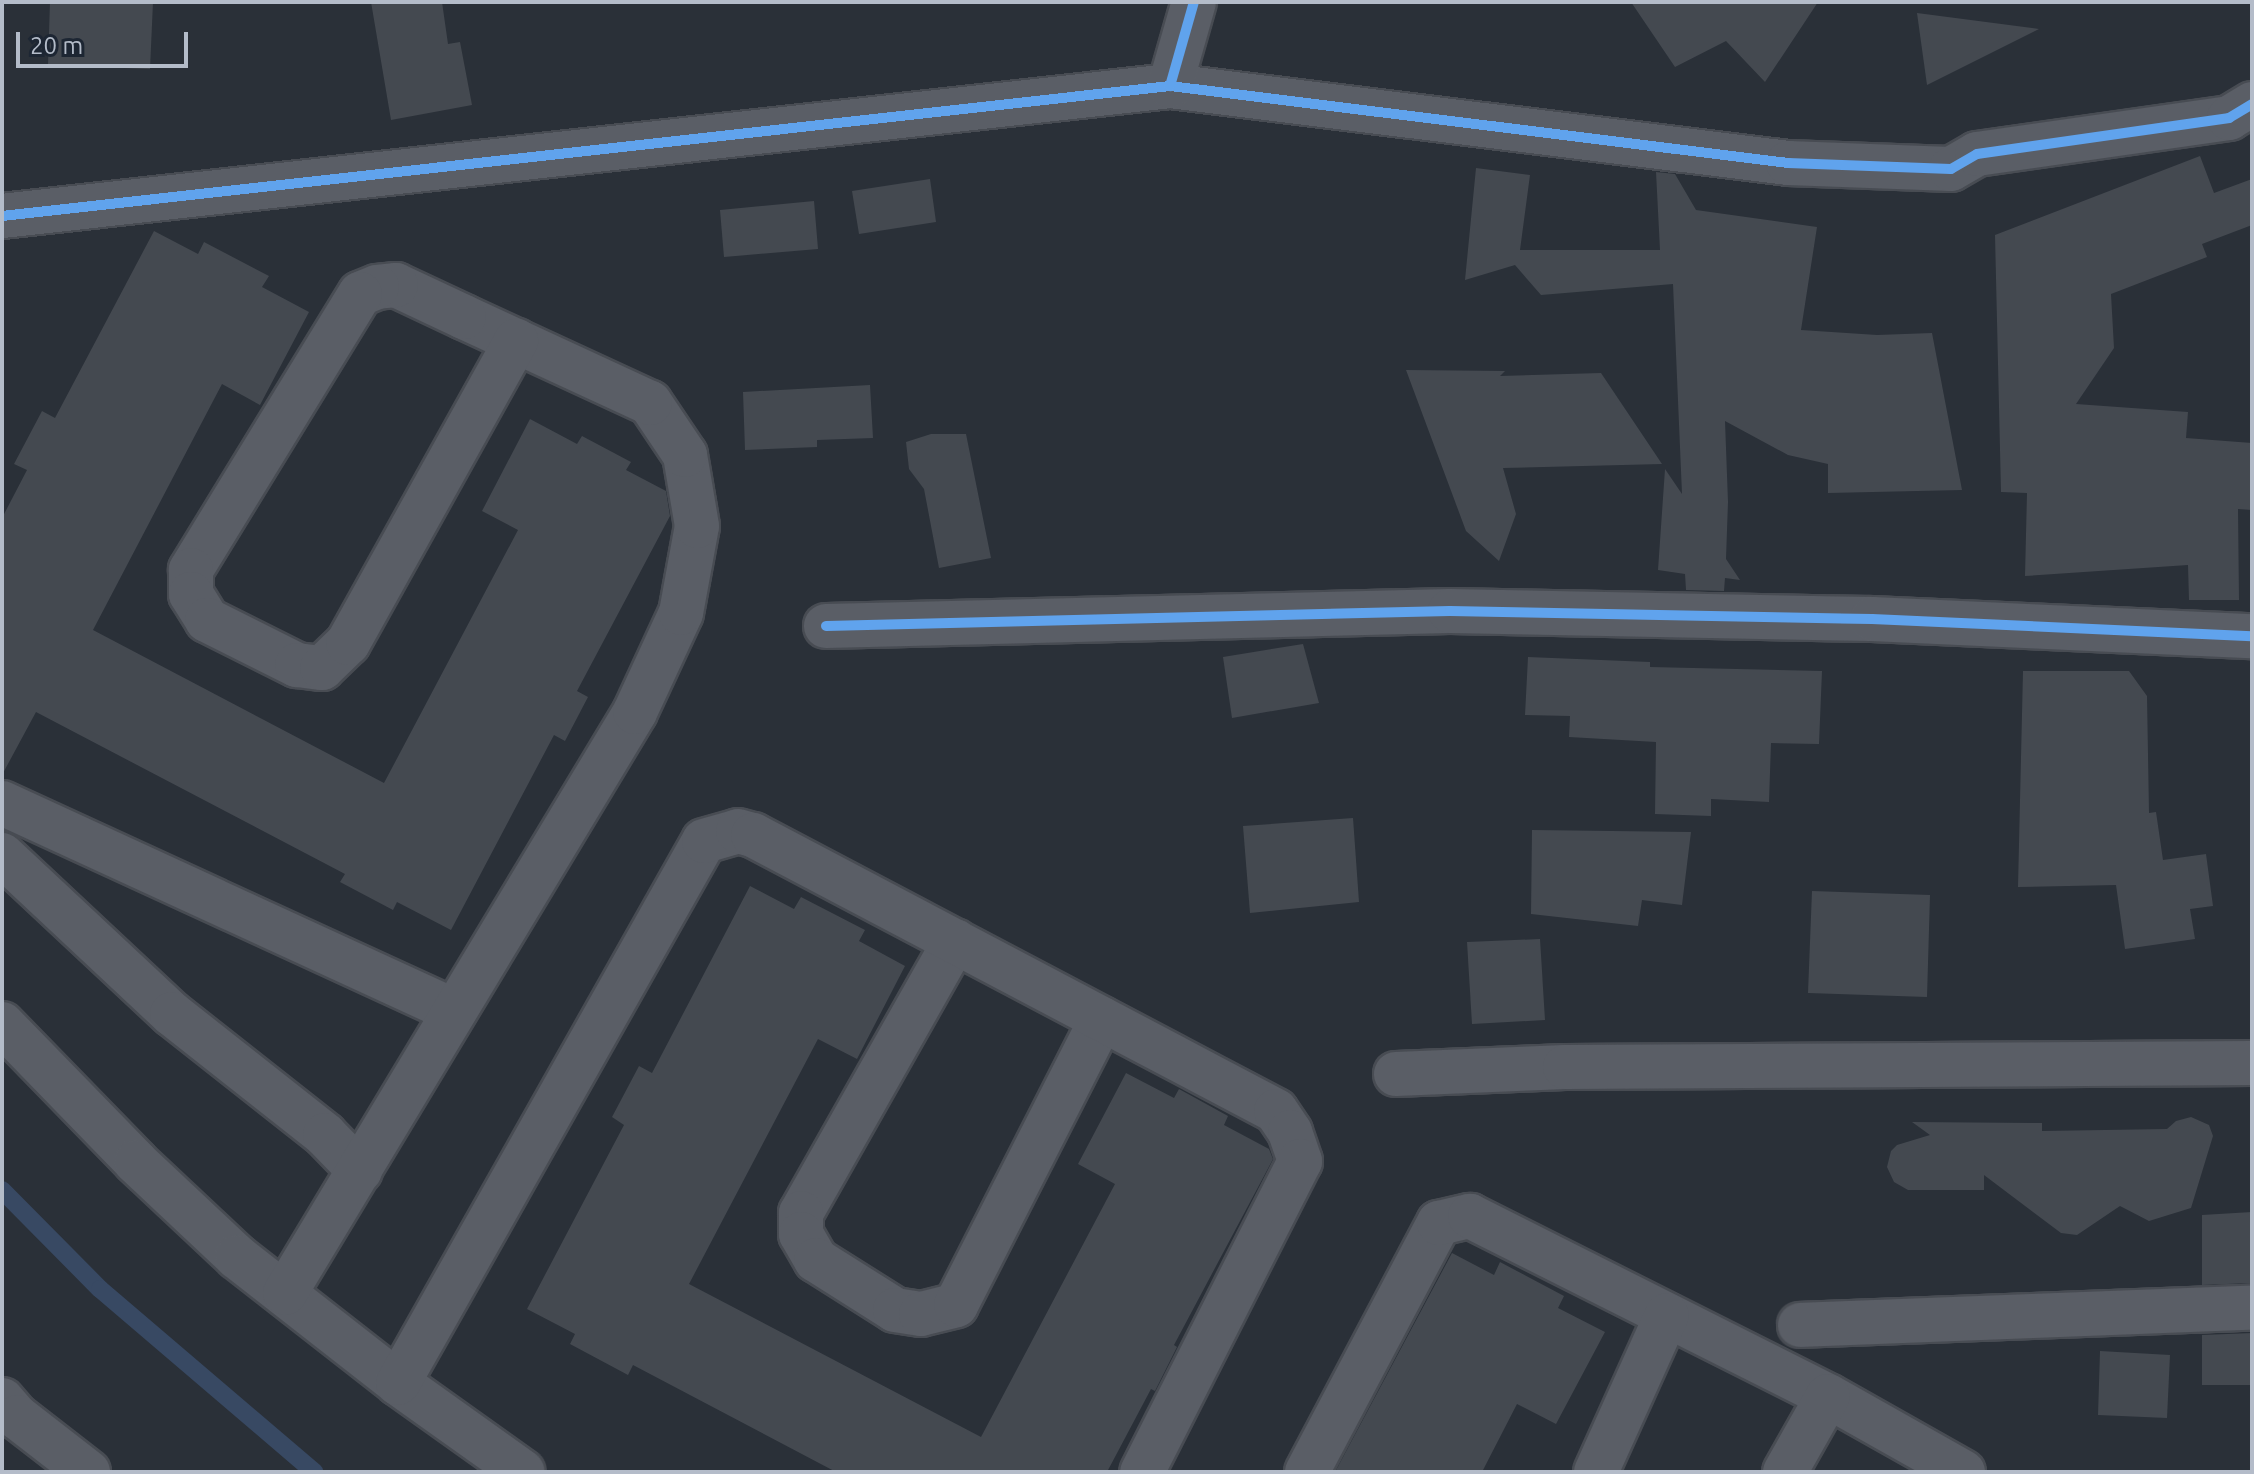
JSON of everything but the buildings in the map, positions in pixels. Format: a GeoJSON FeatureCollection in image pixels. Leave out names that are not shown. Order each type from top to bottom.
{"type":"FeatureCollection","features":[{"type":"Feature","properties":{"kind":"street"},"geometry":{"type":"LineString","coordinates":[[1170,86],[1194,2]]}},
{"type":"Feature","properties":{"kind":"street"},"geometry":{"type":"LineString","coordinates":[[2,216],[1170,86],[1788,163],[1951,169],[1977,154],[2229,118],[2252,104]]}},
{"type":"Feature","properties":{"kind":"street"},"geometry":{"type":"LineString","coordinates":[[285,1293],[635,712],[681,613],[697,526],[685,455],[650,403],[396,285],[377,287],[360,294],[191,570],[191,594],[207,620],[297,665],[322,668],[348,643],[516,341]]}},
{"type":"Feature","properties":{"kind":"street"},"geometry":{"type":"LineString","coordinates":[[826,626],[1450,611],[1872,619],[2252,636]]}},
{"type":"Feature","properties":{"kind":"street"},"geometry":{"type":"LineString","coordinates":[[2,803],[455,1011]]}},
{"type":"Feature","properties":{"kind":"street"},"geometry":{"type":"LineString","coordinates":[[398,1383],[704,841],[738,831],[753,835],[1276,1111],[1290,1132],[1300,1161],[1142,1472]]}},
{"type":"Feature","properties":{"kind":"street"},"geometry":{"type":"LineString","coordinates":[[2,855],[172,1014],[325,1135],[360,1171]]}},
{"type":"Feature","properties":{"kind":"street"},"geometry":{"type":"LineString","coordinates":[[955,941],[801,1213],[801,1234],[816,1260],[895,1310],[921,1314],[956,1305],[1102,1019]]}},
{"type":"Feature","properties":{"kind":"street"},"geometry":{"type":"LineString","coordinates":[[2,1024],[136,1162],[237,1257],[398,1383],[523,1472]]}},
{"type":"Feature","properties":{"kind":"street"},"geometry":{"type":"LineString","coordinates":[[1396,1074],[1565,1067],[2252,1063]]}},
{"type":"Feature","properties":{"kind":"street"},"geometry":{"type":"LineString","coordinates":[[1307,1472],[1439,1223],[1470,1216],[1828,1396],[1963,1472]]}},
{"type":"Feature","properties":{"kind":"street"},"geometry":{"type":"LineString","coordinates":[[1800,1325],[2252,1308]]}},
{"type":"Feature","properties":{"kind":"street"},"geometry":{"type":"LineString","coordinates":[[1596,1472],[1667,1315]]}},
{"type":"Feature","properties":{"kind":"street"},"geometry":{"type":"LineString","coordinates":[[1785,1472],[1828,1396]]}},
{"type":"Feature","properties":{"kind":"street"},"geometry":{"type":"LineString","coordinates":[[7,1418],[88,1472]]}},
{"type":"Feature","properties":{"kind":"waterway"},"geometry":{"type":"LineString","coordinates":[[2,1190],[100,1289],[314,1472]]}},
{"type":"Feature","properties":{"kind":"cycle path"},"geometry":{"type":"LineString","coordinates":[[2,216],[1170,86],[1194,2]]}},
{"type":"Feature","properties":{"kind":"cycle path"},"geometry":{"type":"LineString","coordinates":[[1170,86],[1788,163],[1951,169],[1977,154],[2229,118],[2252,104]]}},
{"type":"Feature","properties":{"kind":"cycle path"},"geometry":{"type":"LineString","coordinates":[[826,626],[1450,611],[1872,619],[2252,636]]}}]}
